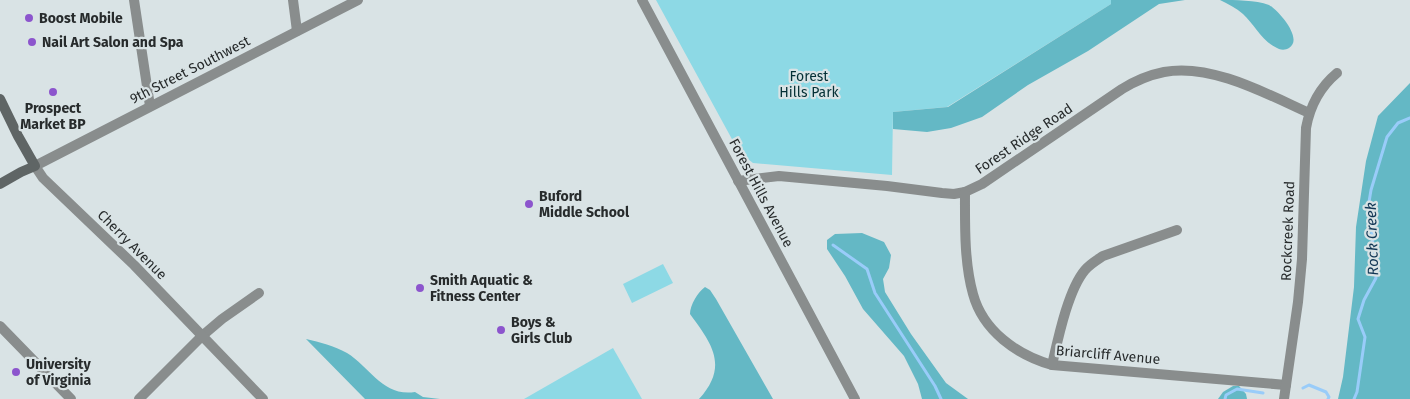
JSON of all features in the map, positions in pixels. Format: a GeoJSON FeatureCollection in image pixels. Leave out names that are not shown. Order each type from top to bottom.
{"type":"FeatureCollection","features":[{"type":"Feature","properties":{"kind":"main road","name":"Cherry Avenue"},"geometry":{"type":"LineString","coordinates":[[0,99],[35,166]]}},
{"type":"Feature","properties":{"kind":"main road"},"geometry":{"type":"LineString","coordinates":[[0,184],[35,166]]}},
{"type":"Feature","properties":{"kind":"street"},"geometry":{"type":"LineString","coordinates":[[134,0],[150,106]]}},
{"type":"Feature","properties":{"kind":"street"},"geometry":{"type":"LineString","coordinates":[[293,0],[297,31]]}},
{"type":"Feature","properties":{"kind":"street","name":"9th Street Southwest"},"geometry":{"type":"LineString","coordinates":[[35,166],[358,0]]}},
{"type":"Feature","properties":{"kind":"street","name":"Forest Hills Avenue"},"geometry":{"type":"LineString","coordinates":[[642,0],[855,399]]}},
{"type":"Feature","properties":{"kind":"street","name":"Forest Ridge Road"},"geometry":{"type":"LineString","coordinates":[[738,181],[780,176],[942,193],[954,194],[965,192],[982,184],[1122,89],[1137,81],[1165,72],[1188,70],[1211,73],[1272,96],[1309,113]]}},
{"type":"Feature","properties":{"kind":"street","name":"Rockcreek Road"},"geometry":{"type":"LineString","coordinates":[[1284,399],[1298,302],[1302,259],[1306,128],[1314,101],[1321,89],[1337,73]]}},
{"type":"Feature","properties":{"kind":"street","name":"Cherry Avenue"},"geometry":{"type":"LineString","coordinates":[[35,166],[43,178],[134,265],[263,399]]}},
{"type":"Feature","properties":{"kind":"street","name":"Briarcliff Avenue"},"geometry":{"type":"LineString","coordinates":[[965,192],[968,266],[972,294],[982,314],[995,332],[1011,347],[1028,357],[1052,365],[1286,385]]}},
{"type":"Feature","properties":{"kind":"street"},"geometry":{"type":"LineString","coordinates":[[1052,365],[1068,304],[1078,280],[1085,270],[1103,256],[1177,230]]}},
{"type":"Feature","properties":{"kind":"street"},"geometry":{"type":"LineString","coordinates":[[139,399],[202,336],[222,319],[259,294]]}},
{"type":"Feature","properties":{"kind":"street"},"geometry":{"type":"LineString","coordinates":[[0,326],[64,397]]}},
{"type":"Feature","properties":{"kind":"green space","name":"Forest Hills Park"},"geometry":{"type":"Polygon","coordinates":[[[656,0],[1111,0],[1111,4],[947,107],[893,112],[892,175],[753,163],[739,152],[656,0]]]}},
{"type":"Feature","properties":{"kind":"green space"},"geometry":{"type":"Polygon","coordinates":[[[663,264],[673,283],[632,303],[623,284],[663,264]]]}},
{"type":"Feature","properties":{"kind":"green space"},"geometry":{"type":"Polygon","coordinates":[[[613,348],[642,399],[524,399],[613,348]]]}},
{"type":"Feature","properties":{"kind":"shaded area"},"geometry":{"type":"Polygon","coordinates":[[[1111,0],[1185,0],[1159,4],[1088,51],[1028,85],[982,117],[951,128],[927,132],[893,129],[893,112],[948,107],[1111,4],[1111,0]]]}},
{"type":"Feature","properties":{"kind":"shaded area"},"geometry":{"type":"Polygon","coordinates":[[[1220,0],[1252,1],[1269,5],[1288,25],[1292,32],[1293,44],[1284,50],[1273,46],[1263,38],[1243,14],[1220,0]]]}},
{"type":"Feature","properties":{"kind":"shaded area"},"geometry":{"type":"Polygon","coordinates":[[[1410,83],[1410,399],[1338,399],[1343,377],[1354,287],[1356,227],[1366,161],[1378,116],[1410,83]]]}},
{"type":"Feature","properties":{"kind":"shaded area"},"geometry":{"type":"Polygon","coordinates":[[[862,233],[884,242],[891,255],[889,268],[883,279],[885,292],[911,334],[946,383],[968,399],[922,399],[918,384],[904,356],[863,309],[845,276],[827,249],[827,240],[835,234],[862,233]]]}},
{"type":"Feature","properties":{"kind":"shaded area"},"geometry":{"type":"Polygon","coordinates":[[[705,287],[710,290],[716,299],[773,399],[699,399],[708,387],[715,366],[714,355],[710,345],[690,314],[695,299],[705,287]]]}},
{"type":"Feature","properties":{"kind":"shaded area"},"geometry":{"type":"Polygon","coordinates":[[[306,339],[327,344],[347,353],[385,386],[404,392],[415,392],[423,397],[440,399],[365,399],[306,339]]]}},
{"type":"Feature","properties":{"kind":"shaded area"},"geometry":{"type":"Polygon","coordinates":[[[1233,386],[1239,386],[1246,394],[1247,399],[1218,399],[1223,392],[1233,386]]]}},
{"type":"Feature","properties":{"kind":"waterway","name":"Rock Creek"},"geometry":{"type":"LineString","coordinates":[[1354,399],[1357,392],[1365,337],[1358,319],[1364,300],[1376,278],[1369,202],[1371,190],[1387,137],[1398,123],[1410,118]]}},
{"type":"Feature","properties":{"kind":"waterway"},"geometry":{"type":"LineString","coordinates":[[833,245],[867,269],[875,293],[935,386],[941,399]]}},
{"type":"Feature","properties":{"kind":"waterway"},"geometry":{"type":"LineString","coordinates":[[1303,388],[1309,385],[1326,392],[1329,397],[1328,399]]}},
{"type":"Feature","properties":{"kind":"waterway"},"geometry":{"type":"LineString","coordinates":[[1225,399],[1226,395],[1237,389],[1263,393]]}},
{"type":"Feature","properties":{"kind":"place","name":"Boost Mobile"},"geometry":{"type":"Point","coordinates":[29,18]}},
{"type":"Feature","properties":{"kind":"place","name":"Nail Art Salon and Spa"},"geometry":{"type":"Point","coordinates":[32,42]}},
{"type":"Feature","properties":{"kind":"place","name":"Prospect Market BP"},"geometry":{"type":"Point","coordinates":[53,92]}},
{"type":"Feature","properties":{"kind":"place","name":"Buford Middle School"},"geometry":{"type":"Point","coordinates":[529,204]}},
{"type":"Feature","properties":{"kind":"place","name":"Smith Aquatic & Fitness Center"},"geometry":{"type":"Point","coordinates":[420,288]}},
{"type":"Feature","properties":{"kind":"place","name":"Boys & Girls Club"},"geometry":{"type":"Point","coordinates":[501,330]}},
{"type":"Feature","properties":{"kind":"place","name":"University of Virginia"},"geometry":{"type":"Point","coordinates":[16,372]}}]}
